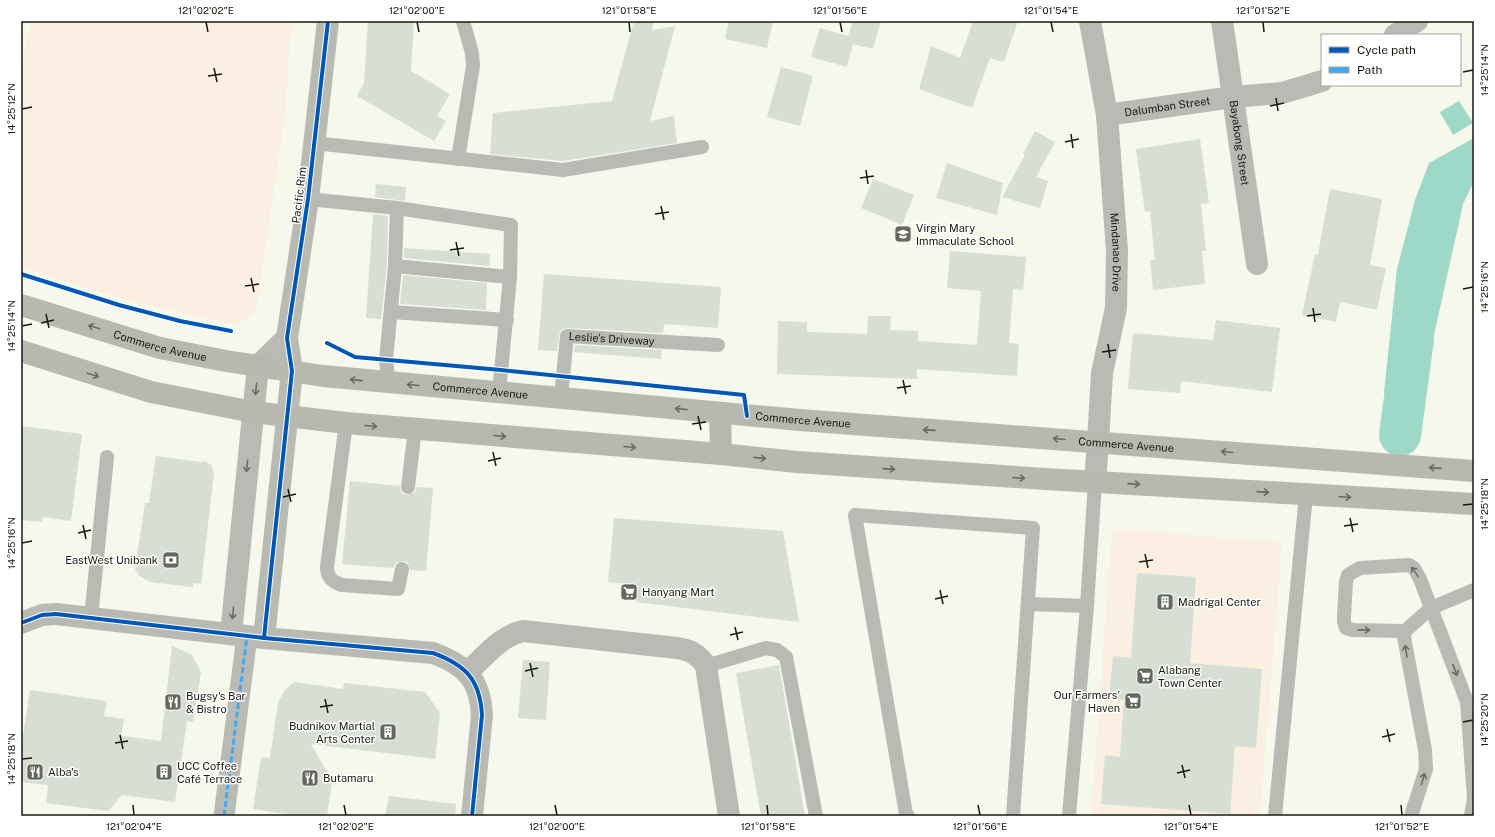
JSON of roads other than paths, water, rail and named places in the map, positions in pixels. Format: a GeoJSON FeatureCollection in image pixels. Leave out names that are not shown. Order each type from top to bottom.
{"type":"FeatureCollection","features":[{"type":"Feature","properties":{"kind":"main road","name":"Commerce Avenue"},"geometry":{"type":"LineString","coordinates":[[24,305],[160,348],[323,376],[720,413],[1474,471]]}},
{"type":"Feature","properties":{"kind":"main road"},"geometry":{"type":"LineString","coordinates":[[21,351],[55,363],[151,392],[253,412],[346,423],[721,454],[804,463],[1306,495],[1474,504]]}},
{"type":"Feature","properties":{"kind":"main road"},"geometry":{"type":"LineString","coordinates":[[21,362],[55,363]]}},
{"type":"Feature","properties":{"kind":"main road"},"geometry":{"type":"LineString","coordinates":[[720,413],[721,454]]}},
{"type":"Feature","properties":{"kind":"street","name":"Pacific Rim"},"geometry":{"type":"LineString","coordinates":[[247,636],[287,416],[292,371],[287,338],[308,199],[328,21]]}},
{"type":"Feature","properties":{"kind":"street","name":"Mindanao Drive"},"geometry":{"type":"LineString","coordinates":[[1090,21],[1107,115],[1117,251],[1116,308],[1102,373],[1095,482]]}},
{"type":"Feature","properties":{"kind":"street","name":"Bayabong Street"},"geometry":{"type":"LineString","coordinates":[[1222,21],[1257,264]]}},
{"type":"Feature","properties":{"kind":"street"},"geometry":{"type":"LineString","coordinates":[[1397,34],[1417,21]]}},
{"type":"Feature","properties":{"kind":"street","name":"Dalumban Street"},"geometry":{"type":"LineString","coordinates":[[1107,115],[1233,97],[1282,93],[1321,81]]}},
{"type":"Feature","properties":{"kind":"street"},"geometry":{"type":"LineString","coordinates":[[224,816],[247,636],[253,412],[258,366],[287,338]]}},
{"type":"Feature","properties":{"kind":"street"},"geometry":{"type":"LineString","coordinates":[[21,623],[42,615],[56,614],[247,636],[433,653],[447,658],[459,665],[476,684],[481,700],[482,715],[472,816]]}},
{"type":"Feature","properties":{"kind":"street"},"geometry":{"type":"LineString","coordinates":[[467,673],[504,638],[513,633],[523,631],[534,631],[686,649],[694,653],[706,666],[729,816]]}},
{"type":"Feature","properties":{"kind":"lane"},"geometry":{"type":"LineString","coordinates":[[458,159],[473,66],[472,53],[463,21]]}},
{"type":"Feature","properties":{"kind":"lane"},"geometry":{"type":"LineString","coordinates":[[314,142],[563,170],[702,147]]}},
{"type":"Feature","properties":{"kind":"lane"},"geometry":{"type":"LineString","coordinates":[[308,199],[396,208],[511,225],[510,277],[499,393]]}},
{"type":"Feature","properties":{"kind":"lane"},"geometry":{"type":"LineString","coordinates":[[389,383],[386,360],[395,266],[396,208]]}},
{"type":"Feature","properties":{"kind":"lane"},"geometry":{"type":"LineString","coordinates":[[395,266],[510,277]]}},
{"type":"Feature","properties":{"kind":"lane"},"geometry":{"type":"LineString","coordinates":[[391,312],[506,320]]}},
{"type":"Feature","properties":{"kind":"lane","name":"Leslie's Driveway"},"geometry":{"type":"LineString","coordinates":[[561,397],[567,336],[718,345]]}},
{"type":"Feature","properties":{"kind":"lane"},"geometry":{"type":"LineString","coordinates":[[346,423],[327,573],[330,579],[342,585],[398,589],[402,569]]}},
{"type":"Feature","properties":{"kind":"lane"},"geometry":{"type":"LineString","coordinates":[[408,487],[415,429]]}},
{"type":"Feature","properties":{"kind":"lane"},"geometry":{"type":"LineString","coordinates":[[91,618],[107,457]]}},
{"type":"Feature","properties":{"kind":"lane"},"geometry":{"type":"LineString","coordinates":[[1069,816],[1087,606],[1095,482]]}},
{"type":"Feature","properties":{"kind":"lane"},"geometry":{"type":"LineString","coordinates":[[1275,816],[1306,495]]}},
{"type":"Feature","properties":{"kind":"lane"},"geometry":{"type":"LineString","coordinates":[[908,816],[855,515],[1033,528],[1013,816]]}},
{"type":"Feature","properties":{"kind":"lane"},"geometry":{"type":"LineString","coordinates":[[1405,631],[1352,630],[1346,628],[1344,617],[1346,581],[1348,575],[1360,568],[1409,565],[1414,568],[1420,579],[1467,702],[1474,798],[1471,816]]}},
{"type":"Feature","properties":{"kind":"lane"},"geometry":{"type":"LineString","coordinates":[[1411,816],[1426,769],[1425,750],[1404,637],[1405,631],[1431,608],[1474,590]]}},
{"type":"Feature","properties":{"kind":"lane"},"geometry":{"type":"LineString","coordinates":[[1028,604],[1087,606]]}},
{"type":"Feature","properties":{"kind":"lane"},"geometry":{"type":"LineString","coordinates":[[706,666],[766,648],[777,650],[786,657],[816,816]]}},
{"type":"Feature","properties":{"kind":"water"},"geometry":{"type":"Polygon","coordinates":[[[1459,101],[1473,123],[1453,135],[1440,112],[1459,101]]]}},
{"type":"Feature","properties":{"kind":"water"},"geometry":{"type":"Polygon","coordinates":[[[1474,138],[1474,181],[1463,204],[1420,398],[1384,393],[1397,269],[1415,200],[1429,163],[1474,138]]]}},
{"type":"Feature","properties":{"kind":"waterway"},"geometry":{"type":"LineString","coordinates":[[1400,435],[1413,339]]}},
{"type":"Feature","properties":{"kind":"place","name":"Virgin Mary Immaculate School"},"geometry":{"type":"Point","coordinates":[903,234]}},
{"type":"Feature","properties":{"kind":"place","name":"EastWest Unibank"},"geometry":{"type":"Point","coordinates":[171,560]}},
{"type":"Feature","properties":{"kind":"place","name":"Hanyang Mart"},"geometry":{"type":"Point","coordinates":[629,592]}},
{"type":"Feature","properties":{"kind":"place","name":"Madrigal Center"},"geometry":{"type":"Point","coordinates":[1165,602]}},
{"type":"Feature","properties":{"kind":"place","name":"Alabang Town Center"},"geometry":{"type":"Point","coordinates":[1145,676]}},
{"type":"Feature","properties":{"kind":"place","name":"Our Farmers’ Haven"},"geometry":{"type":"Point","coordinates":[1133,701]}},
{"type":"Feature","properties":{"kind":"place","name":"Bugsy's Bar & Bistro"},"geometry":{"type":"Point","coordinates":[173,702]}},
{"type":"Feature","properties":{"kind":"place","name":"Budnikov Martial Arts Center"},"geometry":{"type":"Point","coordinates":[388,732]}},
{"type":"Feature","properties":{"kind":"place","name":"Alba's"},"geometry":{"type":"Point","coordinates":[35,772]}},
{"type":"Feature","properties":{"kind":"place","name":"UCC Coffee Café Terrace"},"geometry":{"type":"Point","coordinates":[164,772]}},
{"type":"Feature","properties":{"kind":"place","name":"Butamaru"},"geometry":{"type":"Point","coordinates":[310,778]}}]}
